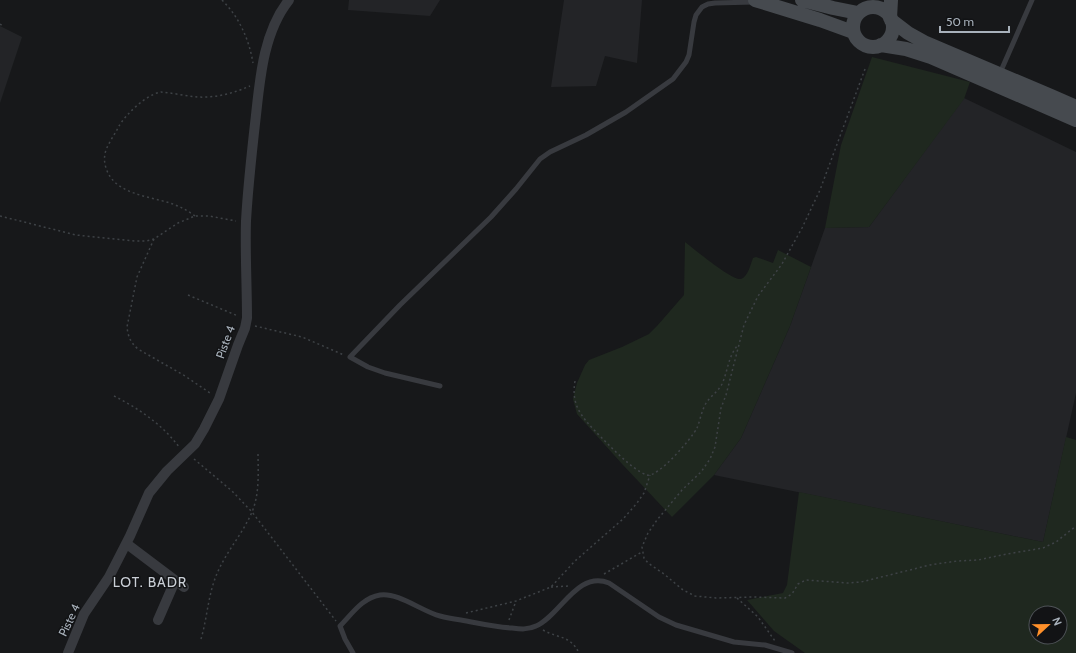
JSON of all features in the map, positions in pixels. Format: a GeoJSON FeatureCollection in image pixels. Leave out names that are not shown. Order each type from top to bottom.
{"type":"FeatureCollection","features":[{"type":"Feature","properties":{"kind":"main road"},"geometry":{"type":"LineString","coordinates":[[802,0],[827,7],[876,7],[884,11],[908,33],[926,44],[1076,107]]}},
{"type":"Feature","properties":{"kind":"main road"},"geometry":{"type":"LineString","coordinates":[[881,45],[888,39],[892,30],[891,0]]}},
{"type":"Feature","properties":{"kind":"main road"},"geometry":{"type":"LineString","coordinates":[[759,1],[853,32]]}},
{"type":"Feature","properties":{"kind":"main road"},"geometry":{"type":"LineString","coordinates":[[863,8],[854,22],[853,32],[858,40],[866,45],[881,45],[906,49],[931,57],[1076,120]]}},
{"type":"Feature","properties":{"kind":"street","name":"Piste 4"},"geometry":{"type":"LineString","coordinates":[[68,653],[84,614],[108,577],[126,544],[149,493],[160,479],[195,444],[208,420],[218,399],[246,322],[246,222],[250,166],[258,96],[262,68],[273,28],[279,14],[289,0]]}},
{"type":"Feature","properties":{"kind":"street"},"geometry":{"type":"LineString","coordinates":[[126,544],[179,584],[158,620]]}},
{"type":"Feature","properties":{"kind":"lane"},"geometry":{"type":"LineString","coordinates":[[1000,74],[1032,0]]}},
{"type":"Feature","properties":{"kind":"lane"},"geometry":{"type":"LineString","coordinates":[[440,386],[385,373],[368,367],[350,357],[400,305],[491,217],[540,159],[550,152],[586,135],[626,112],[673,79],[686,62],[689,55],[694,22],[696,15],[702,7],[715,3],[759,1]]}},
{"type":"Feature","properties":{"kind":"lane"},"geometry":{"type":"LineString","coordinates":[[353,653],[340,626],[364,602],[373,597],[381,595],[393,596],[438,616],[482,625],[525,629],[537,626],[582,586],[594,580],[602,580],[609,583],[659,617],[676,625],[734,642],[765,645],[792,653]]}},
{"type":"Feature","properties":{"kind":"path"},"geometry":{"type":"LineString","coordinates":[[222,0],[239,22],[248,44],[253,64]]}},
{"type":"Feature","properties":{"kind":"path"},"geometry":{"type":"LineString","coordinates":[[865,69],[817,196],[802,228],[782,264],[754,303],[744,325],[729,384],[721,408],[715,447],[710,459],[701,472],[682,490],[657,520],[644,540],[642,552],[648,563],[683,590],[704,598],[785,598],[792,594],[798,584],[806,580],[848,583],[861,582],[930,565],[978,560],[1042,548],[1056,542],[1076,526]]}},
{"type":"Feature","properties":{"kind":"path"},"geometry":{"type":"LineString","coordinates":[[195,216],[179,206],[129,191],[115,183],[108,174],[104,163],[107,147],[126,116],[155,93],[161,92],[199,97],[211,96],[225,94],[256,84],[258,96]]}},
{"type":"Feature","properties":{"kind":"path"},"geometry":{"type":"LineString","coordinates":[[0,216],[76,235],[135,241],[154,239],[178,223],[195,216],[209,216],[246,222]]}},
{"type":"Feature","properties":{"kind":"path"},"geometry":{"type":"LineString","coordinates":[[154,239],[137,277],[127,327],[131,343],[138,349],[185,376],[218,399]]}},
{"type":"Feature","properties":{"kind":"path"},"geometry":{"type":"LineString","coordinates":[[188,295],[246,322],[302,337],[337,353],[350,357]]}},
{"type":"Feature","properties":{"kind":"path"},"geometry":{"type":"LineString","coordinates":[[551,587],[575,561],[623,519],[644,493],[650,476],[657,472],[688,442],[696,429],[705,405],[721,386],[732,355],[739,343]]}},
{"type":"Feature","properties":{"kind":"path"},"geometry":{"type":"LineString","coordinates":[[575,381],[575,400],[581,416],[635,468],[650,476]]}},
{"type":"Feature","properties":{"kind":"path"},"geometry":{"type":"LineString","coordinates":[[114,396],[125,401],[157,424],[185,453],[232,491],[252,512],[340,626]]}},
{"type":"Feature","properties":{"kind":"path"},"geometry":{"type":"LineString","coordinates":[[201,639],[216,575],[252,512],[258,488],[258,451]]}},
{"type":"Feature","properties":{"kind":"path"},"geometry":{"type":"LineString","coordinates":[[594,580],[642,552]]}},
{"type":"Feature","properties":{"kind":"path"},"geometry":{"type":"LineString","coordinates":[[448,618],[516,601],[551,587],[582,586]]}},
{"type":"Feature","properties":{"kind":"path"},"geometry":{"type":"LineString","coordinates":[[737,598],[758,617],[779,648]]}},
{"type":"Feature","properties":{"kind":"path"},"geometry":{"type":"LineString","coordinates":[[506,628],[516,601]]}},
{"type":"Feature","properties":{"kind":"path"},"geometry":{"type":"LineString","coordinates":[[537,626],[570,640],[575,644],[579,653]]}},
{"type":"Feature","properties":{"kind":"shaded area"},"geometry":{"type":"Polygon","coordinates":[[[349,0],[440,0],[430,16],[348,10],[349,0]]]}},
{"type":"Feature","properties":{"kind":"shaded area"},"geometry":{"type":"Polygon","coordinates":[[[564,0],[642,0],[637,63],[605,56],[596,86],[551,87],[564,0]]]}},
{"type":"Feature","properties":{"kind":"shaded area"},"geometry":{"type":"Polygon","coordinates":[[[0,26],[22,37],[0,103],[0,26]]]}},
{"type":"Feature","properties":{"kind":"shaded area"},"geometry":{"type":"Polygon","coordinates":[[[872,57],[970,82],[964,99],[869,227],[825,228],[841,145],[872,57]]]}},
{"type":"Feature","properties":{"kind":"shaded area"},"geometry":{"type":"Polygon","coordinates":[[[964,98],[1076,152],[1076,393],[1043,542],[714,475],[741,438],[790,326],[825,228],[869,227],[964,98]]]}},
{"type":"Feature","properties":{"kind":"shaded area"},"geometry":{"type":"Polygon","coordinates":[[[685,242],[721,270],[741,279],[746,276],[753,258],[756,257],[773,263],[778,250],[811,267],[790,326],[741,438],[714,475],[672,517],[577,414],[573,399],[577,383],[585,365],[589,360],[649,334],[684,295],[685,242]]]}},
{"type":"Feature","properties":{"kind":"shaded area"},"geometry":{"type":"Polygon","coordinates":[[[1066,437],[1076,440],[1076,653],[805,653],[774,631],[747,600],[783,593],[787,585],[799,492],[1043,542],[1066,437]]]}},
{"type":"Feature","properties":{"kind":"district","name":"LOT. BADR"},"geometry":{"type":"Point","coordinates":[150,582]}}]}
